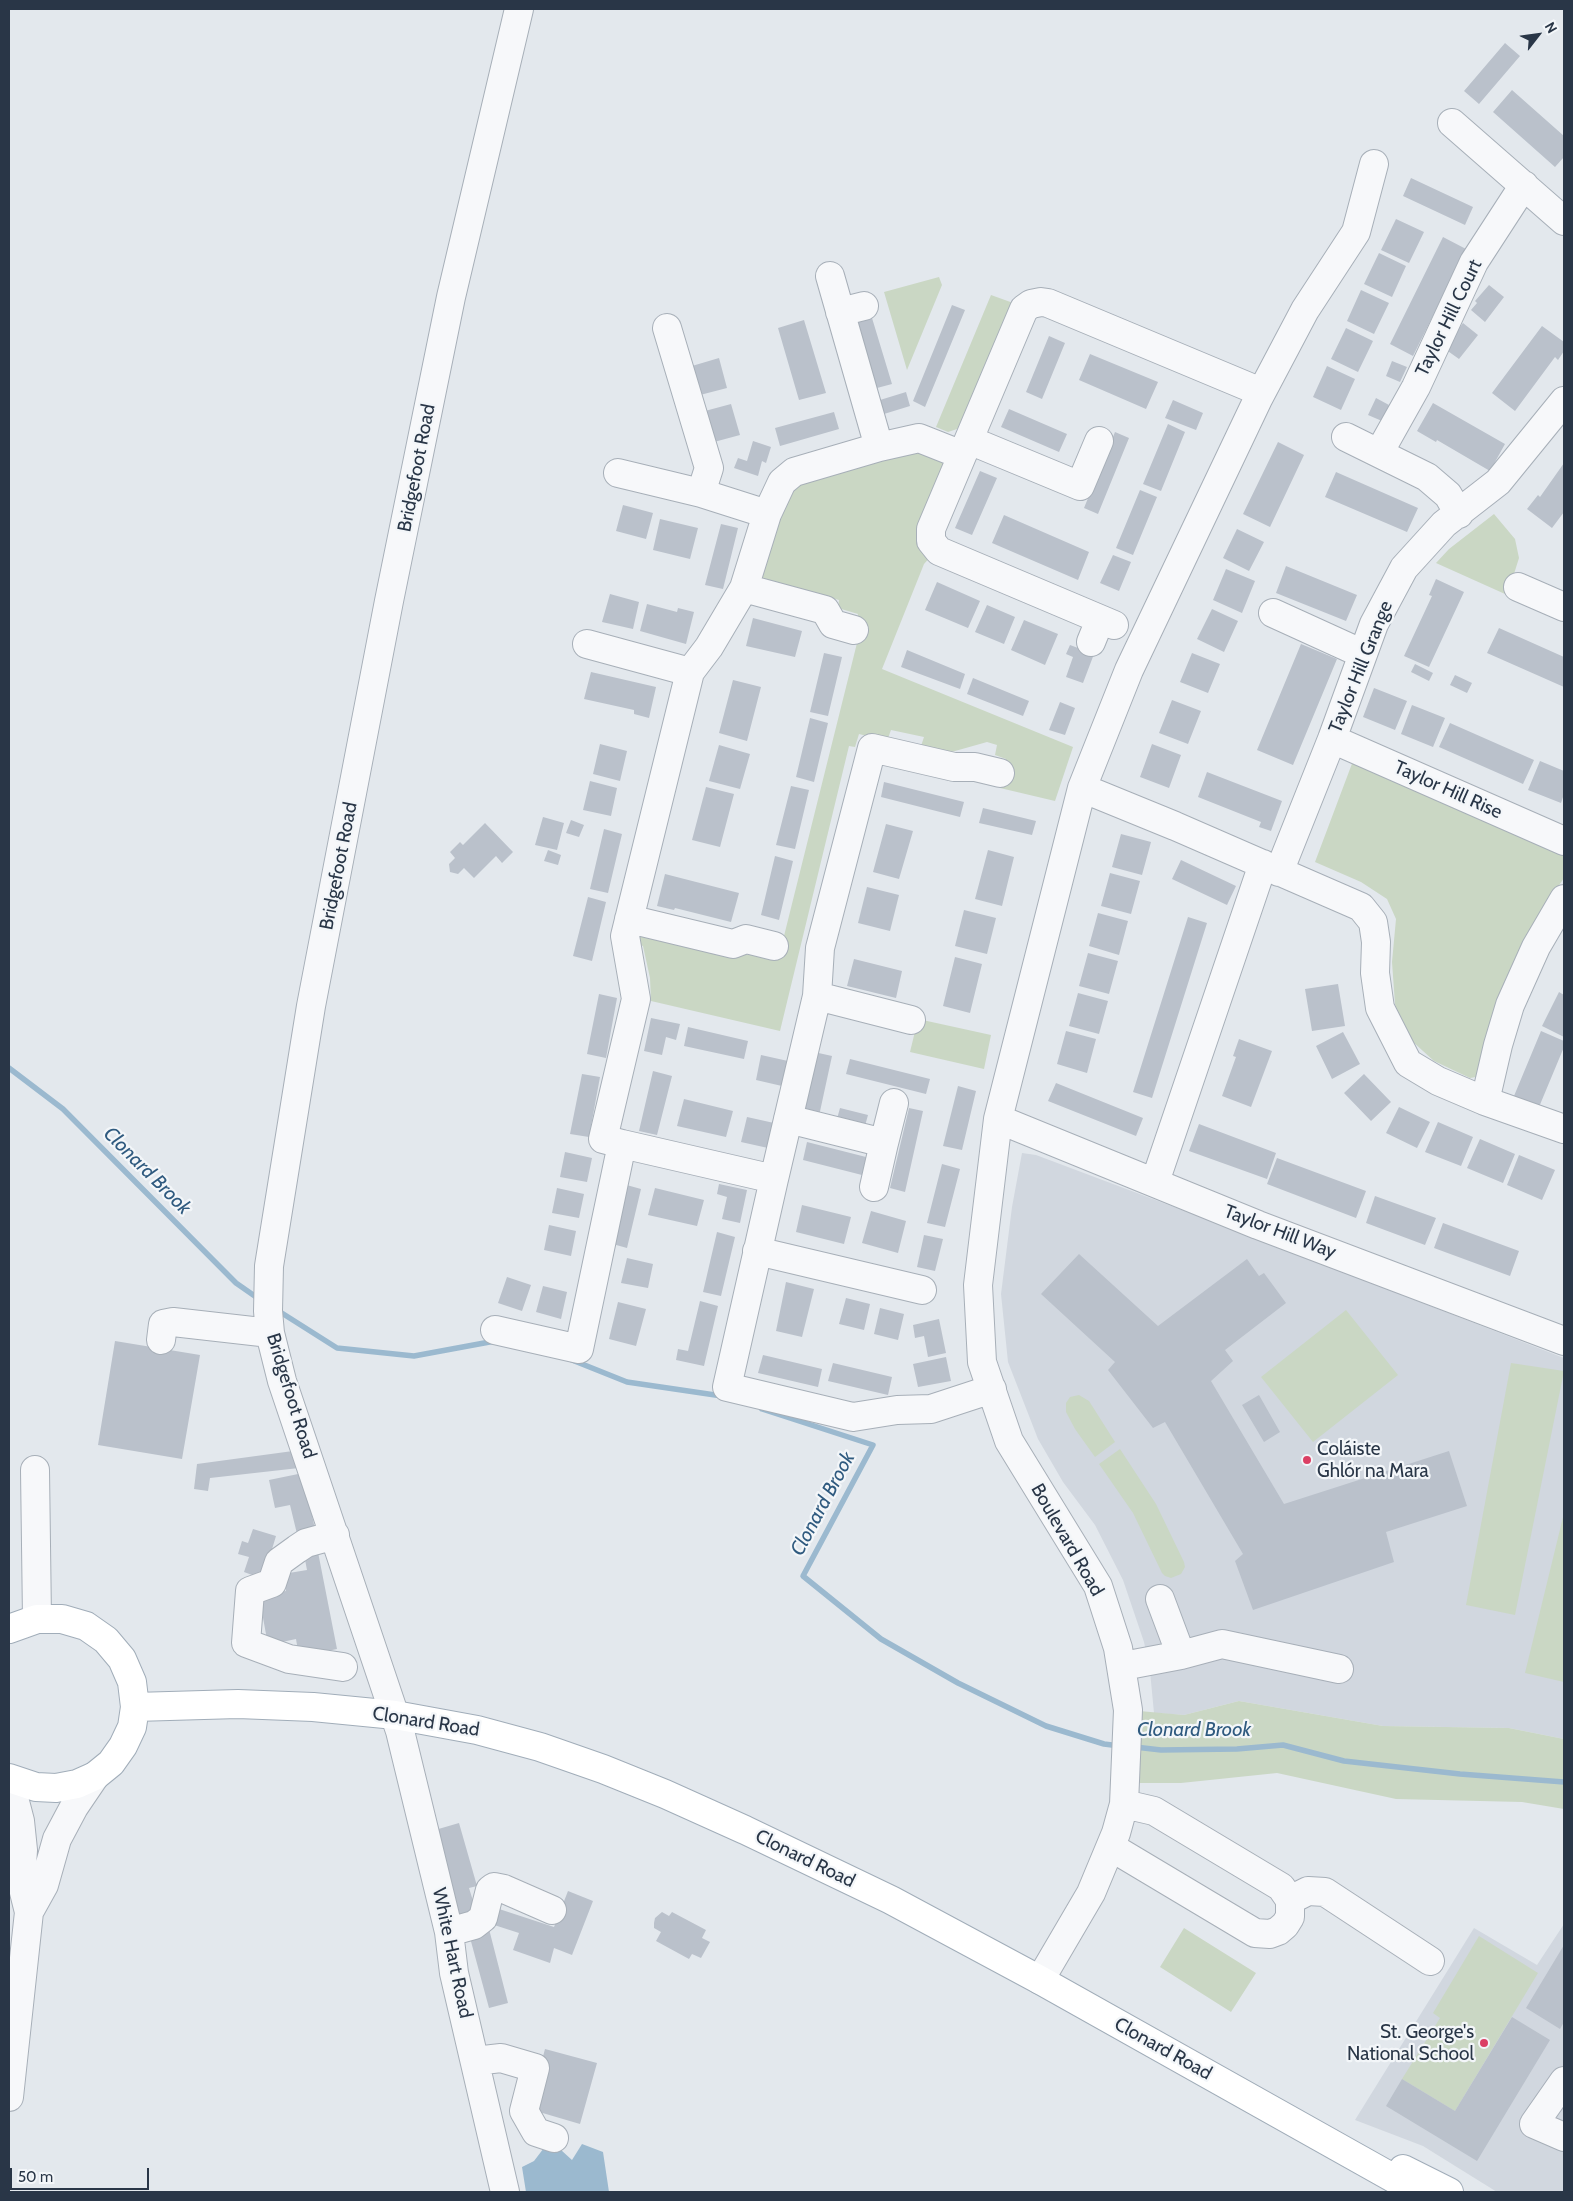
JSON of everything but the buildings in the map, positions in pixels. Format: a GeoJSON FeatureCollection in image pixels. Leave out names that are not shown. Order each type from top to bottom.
{"type":"FeatureCollection","features":[{"type":"Feature","properties":{"kind":"main road"},"geometry":{"type":"LineString","coordinates":[[9,1629],[37,1619],[62,1619],[86,1626],[106,1640],[122,1659],[132,1682],[135,1707],[132,1727],[123,1746],[111,1763],[95,1776],[76,1784],[56,1788],[36,1788],[9,1778]]}},
{"type":"Feature","properties":{"kind":"main road","name":"Clonard Road"},"geometry":{"type":"LineString","coordinates":[[135,1707],[238,1704],[395,1715],[477,1730],[540,1747],[665,1794],[891,1900],[1040,1980],[1418,2192]]}},
{"type":"Feature","properties":{"kind":"main road"},"geometry":{"type":"LineString","coordinates":[[1356,2157],[1406,2170],[1449,2192]]}},
{"type":"Feature","properties":{"kind":"street","name":"Bridgefoot Road"},"geometry":{"type":"LineString","coordinates":[[395,1715],[282,1381],[270,1333],[268,1311],[269,1266],[311,1006],[389,601],[450,306],[519,9]]}},
{"type":"Feature","properties":{"kind":"street"},"geometry":{"type":"LineString","coordinates":[[1452,123],[1564,221]]}},
{"type":"Feature","properties":{"kind":"street","name":"Boulevard Road"},"geometry":{"type":"LineString","coordinates":[[1040,1980],[1091,1893],[1111,1847],[1124,1804],[1128,1710],[1122,1666],[1098,1586],[1009,1441],[982,1362],[978,1285],[998,1119],[1082,788],[1130,670],[1262,392],[1305,310],[1356,232],[1374,164]]}},
{"type":"Feature","properties":{"kind":"street","name":"Taylor Hill Court"},"geometry":{"type":"LineString","coordinates":[[1379,453],[1416,387],[1474,262],[1524,186]]}},
{"type":"Feature","properties":{"kind":"street"},"geometry":{"type":"LineString","coordinates":[[830,276],[852,309],[880,447]]}},
{"type":"Feature","properties":{"kind":"street"},"geometry":{"type":"LineString","coordinates":[[1102,629],[939,551],[929,535],[1024,309],[1031,304],[1041,302],[1262,392]]}},
{"type":"Feature","properties":{"kind":"street"},"geometry":{"type":"LineString","coordinates":[[667,328],[709,468],[701,493]]}},
{"type":"Feature","properties":{"kind":"street","name":"Taylor Hill Grange"},"geometry":{"type":"LineString","coordinates":[[1154,1182],[1271,868],[1332,739],[1374,624],[1404,568],[1444,524],[1498,482],[1564,401]]}},
{"type":"Feature","properties":{"kind":"street"},"geometry":{"type":"LineString","coordinates":[[1346,437],[1427,477],[1448,495],[1459,514]]}},
{"type":"Feature","properties":{"kind":"street"},"geometry":{"type":"LineString","coordinates":[[774,1180],[603,1139],[636,999],[625,944],[629,919],[690,672],[709,647],[744,588],[767,514],[782,482],[794,472],[880,447],[919,438],[966,448],[1076,496],[1099,441]]}},
{"type":"Feature","properties":{"kind":"street"},"geometry":{"type":"LineString","coordinates":[[618,473],[701,493],[767,514]]}},
{"type":"Feature","properties":{"kind":"street"},"geometry":{"type":"LineString","coordinates":[[1518,587],[1562,600]]}},
{"type":"Feature","properties":{"kind":"street"},"geometry":{"type":"LineString","coordinates":[[744,588],[825,610],[833,624],[854,630]]}},
{"type":"Feature","properties":{"kind":"street"},"geometry":{"type":"LineString","coordinates":[[1272,613],[1363,654]]}},
{"type":"Feature","properties":{"kind":"street"},"geometry":{"type":"LineString","coordinates":[[587,644],[690,672]]}},
{"type":"Feature","properties":{"kind":"street","name":"Taylor Hill Rise"},"geometry":{"type":"LineString","coordinates":[[1332,739],[1564,841]]}},
{"type":"Feature","properties":{"kind":"street"},"geometry":{"type":"LineString","coordinates":[[982,775],[872,748],[820,948],[817,996],[727,1387],[853,1417],[897,1410],[931,1409],[992,1389]]}},
{"type":"Feature","properties":{"kind":"street"},"geometry":{"type":"LineString","coordinates":[[1082,788],[1360,907],[1373,922],[1376,942],[1375,973],[1380,1008],[1408,1064],[1438,1081],[1485,1101],[1564,1130]]}},
{"type":"Feature","properties":{"kind":"street"},"geometry":{"type":"LineString","coordinates":[[1485,1101],[1498,1045],[1510,1005],[1536,947],[1564,899]]}},
{"type":"Feature","properties":{"kind":"street"},"geometry":{"type":"LineString","coordinates":[[629,919],[733,944],[746,939],[774,946]]}},
{"type":"Feature","properties":{"kind":"street"},"geometry":{"type":"LineString","coordinates":[[817,996],[911,1020]]}},
{"type":"Feature","properties":{"kind":"street"},"geometry":{"type":"LineString","coordinates":[[874,1187],[894,1103]]}},
{"type":"Feature","properties":{"kind":"street"},"geometry":{"type":"LineString","coordinates":[[788,1119],[884,1143]]}},
{"type":"Feature","properties":{"kind":"street","name":"Taylor Hill Way"},"geometry":{"type":"LineString","coordinates":[[998,1119],[1258,1224],[1561,1332]]}},
{"type":"Feature","properties":{"kind":"street"},"geometry":{"type":"LineString","coordinates":[[495,1330],[579,1349],[622,1144]]}},
{"type":"Feature","properties":{"kind":"street"},"geometry":{"type":"LineString","coordinates":[[757,1251],[922,1290]]}},
{"type":"Feature","properties":{"kind":"street"},"geometry":{"type":"LineString","coordinates":[[161,1340],[163,1324],[173,1322],[270,1333]]}},
{"type":"Feature","properties":{"kind":"street"},"geometry":{"type":"LineString","coordinates":[[35,1470],[37,1619]]}},
{"type":"Feature","properties":{"kind":"street"},"geometry":{"type":"LineString","coordinates":[[335,1535],[306,1543],[284,1557],[279,1562],[272,1583],[250,1591],[246,1643],[289,1659],[343,1667]]}},
{"type":"Feature","properties":{"kind":"street"},"geometry":{"type":"LineString","coordinates":[[1160,1599],[1181,1655]]}},
{"type":"Feature","properties":{"kind":"street"},"geometry":{"type":"LineString","coordinates":[[1122,1666],[1181,1655],[1222,1644],[1340,1669]]}},
{"type":"Feature","properties":{"kind":"street","name":"White Hart Road"},"geometry":{"type":"LineString","coordinates":[[395,1715],[449,1932],[454,1973],[505,2192]]}},
{"type":"Feature","properties":{"kind":"street"},"geometry":{"type":"LineString","coordinates":[[29,1912],[44,1885],[58,1839],[74,1807],[95,1776]]}},
{"type":"Feature","properties":{"kind":"street"},"geometry":{"type":"LineString","coordinates":[[9,1786],[20,1821],[23,1850],[21,1880],[29,1912],[9,2097]]}},
{"type":"Feature","properties":{"kind":"street"},"geometry":{"type":"LineString","coordinates":[[1111,1847],[1255,1933],[1270,1934],[1285,1925],[1291,1912],[1290,1900],[1281,1887],[1154,1811],[1124,1804]]}},
{"type":"Feature","properties":{"kind":"street"},"geometry":{"type":"LineString","coordinates":[[449,1932],[474,1925],[483,1918],[490,1890],[494,1887],[504,1889],[552,1910]]}},
{"type":"Feature","properties":{"kind":"street"},"geometry":{"type":"LineString","coordinates":[[1290,1900],[1308,1891],[1325,1892],[1430,1961]]}},
{"type":"Feature","properties":{"kind":"street"},"geometry":{"type":"LineString","coordinates":[[475,2061],[501,2058],[535,2068],[524,2111],[536,2132],[554,2138]]}},
{"type":"Feature","properties":{"kind":"street"},"geometry":{"type":"LineString","coordinates":[[1564,2081],[1534,2124],[1564,2137]]}},
{"type":"Feature","properties":{"kind":"shaded area","name":"Coláiste Ghlór na Mara"},"geometry":{"type":"Polygon","coordinates":[[[1022,1153],[1036,1155],[1230,1228],[1564,1358],[1564,1739],[1509,1728],[1383,1726],[1239,1701],[1184,1715],[1154,1713],[1150,1671],[1144,1642],[1123,1580],[1095,1525],[1063,1482],[1038,1439],[1008,1362],[1001,1294],[1012,1207],[1022,1153]]]}},
{"type":"Feature","properties":{"kind":"shaded area","name":"St. George's National School"},"geometry":{"type":"Polygon","coordinates":[[[1564,1924],[1564,2192],[1497,2192],[1423,2146],[1355,2120],[1474,1928],[1537,1965],[1564,1924]]]}},
{"type":"Feature","properties":{"kind":"green space"},"geometry":{"type":"Polygon","coordinates":[[[939,277],[942,285],[907,370],[884,292],[939,277]]]}},
{"type":"Feature","properties":{"kind":"green space"},"geometry":{"type":"Polygon","coordinates":[[[991,295],[1016,304],[965,414],[957,429],[948,432],[936,427],[991,295]]]}},
{"type":"Feature","properties":{"kind":"green space"},"geometry":{"type":"Polygon","coordinates":[[[914,444],[948,460],[933,554],[924,564],[882,669],[1073,747],[1055,801],[1000,788],[1006,759],[995,755],[997,745],[987,742],[948,753],[920,749],[924,737],[891,730],[887,741],[859,734],[855,747],[849,746],[780,1031],[651,1001],[650,978],[643,946],[636,943],[637,933],[647,930],[749,955],[751,948],[781,948],[859,635],[856,625],[858,614],[838,608],[839,600],[759,579],[787,487],[914,444]]]}},
{"type":"Feature","properties":{"kind":"green space"},"geometry":{"type":"Polygon","coordinates":[[[1494,514],[1515,539],[1519,558],[1505,594],[1436,563],[1449,549],[1494,514]]]}},
{"type":"Feature","properties":{"kind":"green space"},"geometry":{"type":"Polygon","coordinates":[[[1356,753],[1564,849],[1564,878],[1544,907],[1515,960],[1502,989],[1490,1023],[1479,1072],[1476,1077],[1470,1078],[1434,1061],[1412,1041],[1400,1021],[1395,1004],[1392,962],[1396,919],[1387,899],[1361,882],[1315,862],[1356,753]]]}},
{"type":"Feature","properties":{"kind":"green space"},"geometry":{"type":"Polygon","coordinates":[[[918,1019],[991,1035],[984,1069],[910,1052],[918,1019]]]}},
{"type":"Feature","properties":{"kind":"green space"},"geometry":{"type":"Polygon","coordinates":[[[1346,1310],[1398,1375],[1313,1442],[1261,1377],[1346,1310]]]}},
{"type":"Feature","properties":{"kind":"green space"},"geometry":{"type":"Polygon","coordinates":[[[1511,1363],[1564,1371],[1515,1615],[1466,1605],[1511,1363]]]}},
{"type":"Feature","properties":{"kind":"green space"},"geometry":{"type":"Polygon","coordinates":[[[1079,1395],[1089,1401],[1115,1442],[1095,1457],[1075,1429],[1066,1412],[1066,1403],[1070,1397],[1079,1395]]]}},
{"type":"Feature","properties":{"kind":"green space"},"geometry":{"type":"Polygon","coordinates":[[[1120,1449],[1156,1504],[1184,1562],[1185,1567],[1181,1574],[1171,1578],[1162,1573],[1133,1513],[1099,1464],[1120,1449]]]}},
{"type":"Feature","properties":{"kind":"green space"},"geometry":{"type":"Polygon","coordinates":[[[1564,1513],[1564,1682],[1525,1673],[1564,1513]]]}},
{"type":"Feature","properties":{"kind":"green space"},"geometry":{"type":"Polygon","coordinates":[[[1239,1701],[1383,1726],[1509,1728],[1564,1739],[1564,1809],[1522,1802],[1396,1799],[1277,1773],[1181,1783],[1125,1783],[1128,1710],[1184,1715],[1239,1701]]]}},
{"type":"Feature","properties":{"kind":"green space"},"geometry":{"type":"Polygon","coordinates":[[[1184,1928],[1256,1973],[1231,2012],[1160,1967],[1184,1928]]]}},
{"type":"Feature","properties":{"kind":"green space"},"geometry":{"type":"Polygon","coordinates":[[[1479,1936],[1538,1973],[1455,2111],[1402,2079],[1440,2018],[1433,2013],[1479,1936]]]}},
{"type":"Feature","properties":{"kind":"water"},"geometry":{"type":"Polygon","coordinates":[[[550,2140],[572,2160],[582,2144],[603,2152],[609,2192],[526,2192],[522,2167],[534,2161],[550,2140]]]}},
{"type":"Feature","properties":{"kind":"waterway","name":"Clonard Brook"},"geometry":{"type":"LineString","coordinates":[[9,1068],[63,1109],[236,1283],[259,1299]]}},
{"type":"Feature","properties":{"kind":"waterway","name":"Clonard Brook"},"geometry":{"type":"LineString","coordinates":[[277,1310],[337,1348],[414,1356],[495,1341]]}},
{"type":"Feature","properties":{"kind":"waterway","name":"Clonard Brook"},"geometry":{"type":"LineString","coordinates":[[572,1360],[627,1382],[722,1396]]}},
{"type":"Feature","properties":{"kind":"waterway","name":"Clonard Brook"},"geometry":{"type":"LineString","coordinates":[[762,1409],[873,1445],[803,1576],[881,1639],[958,1683],[1046,1726],[1104,1744],[1120,1746]]}},
{"type":"Feature","properties":{"kind":"waterway","name":"Clonard Brook"},"geometry":{"type":"LineString","coordinates":[[1135,1747],[1161,1750],[1237,1749],[1283,1745],[1344,1761],[1460,1774],[1564,1782]]}},
{"type":"Feature","properties":{"kind":"place","name":"Coláiste Ghlór na Mara"},"geometry":{"type":"Point","coordinates":[1307,1460]}},
{"type":"Feature","properties":{"kind":"place","name":"St. George's National School"},"geometry":{"type":"Point","coordinates":[1484,2043]}}]}
